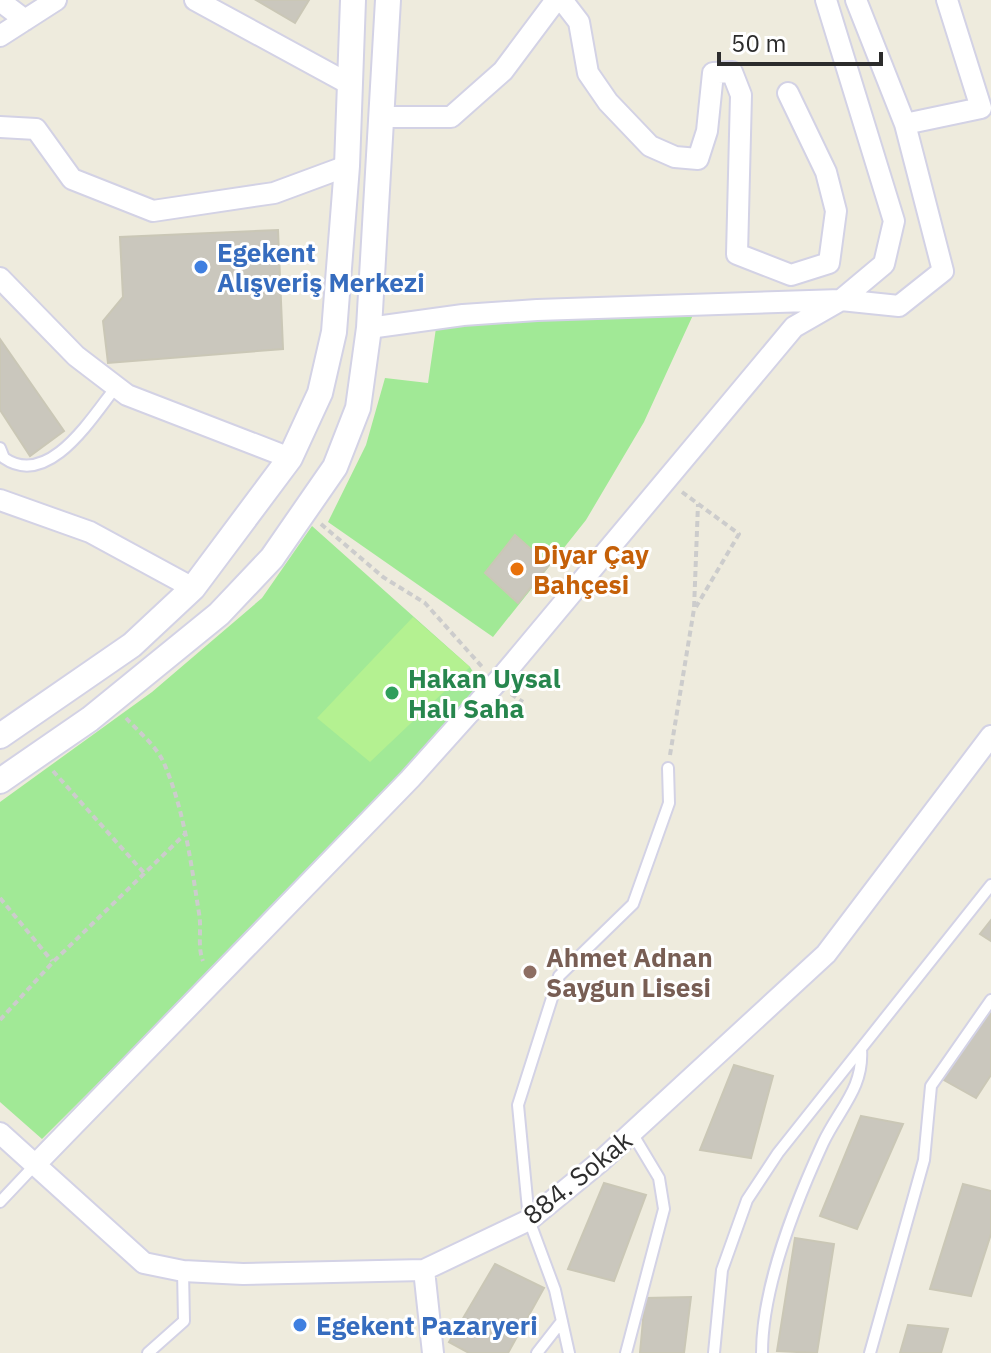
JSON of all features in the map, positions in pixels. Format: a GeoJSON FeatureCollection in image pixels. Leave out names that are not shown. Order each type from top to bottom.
{"type":"FeatureCollection","features":[{"type":"Feature","properties":{"kind":"street"},"geometry":{"type":"LineString","coordinates":[[0,36],[56,0]]}},
{"type":"Feature","properties":{"kind":"street"},"geometry":{"type":"LineString","coordinates":[[195,0],[351,85]]}},
{"type":"Feature","properties":{"kind":"street"},"geometry":{"type":"LineString","coordinates":[[0,736],[132,645],[193,588],[290,458],[320,393],[334,332],[347,166],[353,0]]}},
{"type":"Feature","properties":{"kind":"street"},"geometry":{"type":"LineString","coordinates":[[0,781],[90,719],[219,614],[272,558],[335,467],[358,408],[369,328],[388,0]]}},
{"type":"Feature","properties":{"kind":"street"},"geometry":{"type":"LineString","coordinates":[[383,117],[451,117],[503,71],[559,0],[579,22],[588,73],[608,102],[650,146],[675,157],[698,159],[707,131],[713,73],[732,72],[741,95],[737,254],[791,275],[829,263],[836,211],[826,172],[788,93]]}},
{"type":"Feature","properties":{"kind":"street"},"geometry":{"type":"LineString","coordinates":[[34,1166],[410,779],[505,673],[794,327],[841,300],[884,264],[894,221],[826,0]]}},
{"type":"Feature","properties":{"kind":"street"},"geometry":{"type":"LineString","coordinates":[[369,328],[463,315],[537,310],[841,300],[899,306],[943,271],[905,124],[856,0]]}},
{"type":"Feature","properties":{"kind":"street"},"geometry":{"type":"LineString","coordinates":[[905,124],[981,108],[947,0]]}},
{"type":"Feature","properties":{"kind":"street"},"geometry":{"type":"LineString","coordinates":[[0,1],[25,20]]}},
{"type":"Feature","properties":{"kind":"street"},"geometry":{"type":"LineString","coordinates":[[0,127],[36,129],[72,179],[153,211],[274,193],[347,166]]}},
{"type":"Feature","properties":{"kind":"street"},"geometry":{"type":"LineString","coordinates":[[0,278],[76,356],[127,395],[290,458]]}},
{"type":"Feature","properties":{"kind":"street"},"geometry":{"type":"LineString","coordinates":[[0,500],[90,532],[193,588],[219,614]]}},
{"type":"Feature","properties":{"kind":"street","name":"884. Sokak"},"geometry":{"type":"LineString","coordinates":[[0,1133],[144,1263],[183,1271],[243,1274],[424,1270],[529,1220],[632,1133],[826,954],[991,736]]}},
{"type":"Feature","properties":{"kind":"street"},"geometry":{"type":"LineString","coordinates":[[424,1270],[433,1353]]}},
{"type":"Feature","properties":{"kind":"lane"},"geometry":{"type":"LineString","coordinates":[[0,470],[2,453],[27,466],[44,462],[72,443],[116,387]]}},
{"type":"Feature","properties":{"kind":"lane"},"geometry":{"type":"LineString","coordinates":[[569,1353],[555,1290],[529,1220],[518,1105],[559,976],[633,904],[669,803],[668,768]]}},
{"type":"Feature","properties":{"kind":"lane"},"geometry":{"type":"LineString","coordinates":[[714,1353],[722,1270],[747,1200],[778,1153],[991,885]]}},
{"type":"Feature","properties":{"kind":"lane"},"geometry":{"type":"LineString","coordinates":[[870,1353],[924,1160],[931,1086],[991,1000]]}},
{"type":"Feature","properties":{"kind":"lane"},"geometry":{"type":"LineString","coordinates":[[762,1353],[762,1324],[793,1216],[824,1140],[863,1071],[861,1049]]}},
{"type":"Feature","properties":{"kind":"lane"},"geometry":{"type":"LineString","coordinates":[[626,1353],[664,1209],[659,1178],[632,1133]]}},
{"type":"Feature","properties":{"kind":"lane"},"geometry":{"type":"LineString","coordinates":[[0,1202],[34,1166]]}},
{"type":"Feature","properties":{"kind":"lane"},"geometry":{"type":"LineString","coordinates":[[154,1351],[184,1321],[183,1271]]}},
{"type":"Feature","properties":{"kind":"lane"},"geometry":{"type":"LineString","coordinates":[[537,1353],[562,1321]]}},
{"type":"Feature","properties":{"kind":"path"},"geometry":{"type":"LineString","coordinates":[[680,491],[739,534],[694,609]]}},
{"type":"Feature","properties":{"kind":"path"},"geometry":{"type":"LineString","coordinates":[[668,768],[694,609],[698,504]]}},
{"type":"Feature","properties":{"kind":"path"},"geometry":{"type":"LineString","coordinates":[[317,519],[383,577],[425,603],[488,674]]}},
{"type":"Feature","properties":{"kind":"path"},"geometry":{"type":"LineString","coordinates":[[122,713],[161,758],[185,834],[202,942]]}},
{"type":"Feature","properties":{"kind":"path"},"geometry":{"type":"LineString","coordinates":[[49,766],[145,874]]}},
{"type":"Feature","properties":{"kind":"path"},"geometry":{"type":"LineString","coordinates":[[0,1020],[53,962],[185,834]]}},
{"type":"Feature","properties":{"kind":"path"},"geometry":{"type":"LineString","coordinates":[[0,898],[53,962]]}},
{"type":"Feature","properties":{"kind":"green space"},"geometry":{"type":"Polygon","coordinates":[[[693,315],[644,422],[586,520],[493,637],[328,522],[366,445],[385,378],[428,383],[436,328],[550,318],[693,315]]]}},
{"type":"Feature","properties":{"kind":"green space"},"geometry":{"type":"Polygon","coordinates":[[[312,526],[470,667],[480,683],[348,834],[42,1139],[0,1102],[0,802],[152,692],[262,598],[312,526]]]}},
{"type":"Feature","properties":{"kind":"green space","name":"Hakan Uysal Halı Saha"},"geometry":{"type":"Polygon","coordinates":[[[413,617],[470,667],[370,762],[317,718],[413,617]]]}},
{"type":"Feature","properties":{"kind":"building"},"geometry":{"type":"Polygon","coordinates":[[[256,0],[309,0],[295,23],[256,0]]]}},
{"type":"Feature","properties":{"kind":"building","name":"Egekent Alışveriş Merkezi"},"geometry":{"type":"Polygon","coordinates":[[[278,230],[283,349],[108,363],[103,321],[123,297],[120,237],[278,230]]]}},
{"type":"Feature","properties":{"kind":"building"},"geometry":{"type":"Polygon","coordinates":[[[0,339],[64,431],[30,456],[0,410],[0,339]]]}},
{"type":"Feature","properties":{"kind":"building","name":"Diyar Çay Bahçesi"},"geometry":{"type":"Polygon","coordinates":[[[515,535],[549,565],[518,603],[485,573],[515,535]]]}},
{"type":"Feature","properties":{"kind":"building"},"geometry":{"type":"Polygon","coordinates":[[[991,920],[991,941],[980,934],[991,920]]]}},
{"type":"Feature","properties":{"kind":"building"},"geometry":{"type":"Polygon","coordinates":[[[991,1010],[991,1075],[976,1098],[942,1079],[991,1010]]]}},
{"type":"Feature","properties":{"kind":"building"},"geometry":{"type":"Polygon","coordinates":[[[734,1065],[773,1076],[751,1158],[700,1150],[734,1065]]]}},
{"type":"Feature","properties":{"kind":"building"},"geometry":{"type":"Polygon","coordinates":[[[861,1116],[903,1124],[857,1229],[820,1216],[861,1116]]]}},
{"type":"Feature","properties":{"kind":"building"},"geometry":{"type":"Polygon","coordinates":[[[604,1183],[646,1195],[614,1281],[568,1269],[604,1183]]]}},
{"type":"Feature","properties":{"kind":"building"},"geometry":{"type":"Polygon","coordinates":[[[963,1184],[991,1191],[991,1234],[971,1296],[930,1289],[963,1184]]]}},
{"type":"Feature","properties":{"kind":"building"},"geometry":{"type":"Polygon","coordinates":[[[795,1238],[834,1244],[817,1353],[777,1351],[795,1238]]]}},
{"type":"Feature","properties":{"kind":"building"},"geometry":{"type":"Polygon","coordinates":[[[495,1264],[544,1288],[508,1353],[469,1353],[449,1342],[495,1264]]]}},
{"type":"Feature","properties":{"kind":"building"},"geometry":{"type":"Polygon","coordinates":[[[691,1297],[684,1353],[640,1353],[645,1298],[691,1297]]]}},
{"type":"Feature","properties":{"kind":"building"},"geometry":{"type":"Polygon","coordinates":[[[908,1325],[948,1329],[941,1353],[900,1353],[908,1325]]]}},
{"type":"Feature","properties":{"kind":"place","name":"Egekent Alışveriş Merkezi"},"geometry":{"type":"Point","coordinates":[201,267]}},
{"type":"Feature","properties":{"kind":"place","name":"Diyar Çay Bahçesi"},"geometry":{"type":"Point","coordinates":[517,569]}},
{"type":"Feature","properties":{"kind":"place","name":"Hakan Uysal Halı Saha"},"geometry":{"type":"Point","coordinates":[392,693]}},
{"type":"Feature","properties":{"kind":"place","name":"Ahmet Adnan Saygun Lisesi"},"geometry":{"type":"Point","coordinates":[530,972]}},
{"type":"Feature","properties":{"kind":"place","name":"Egekent Pazaryeri"},"geometry":{"type":"Point","coordinates":[300,1325]}}]}
